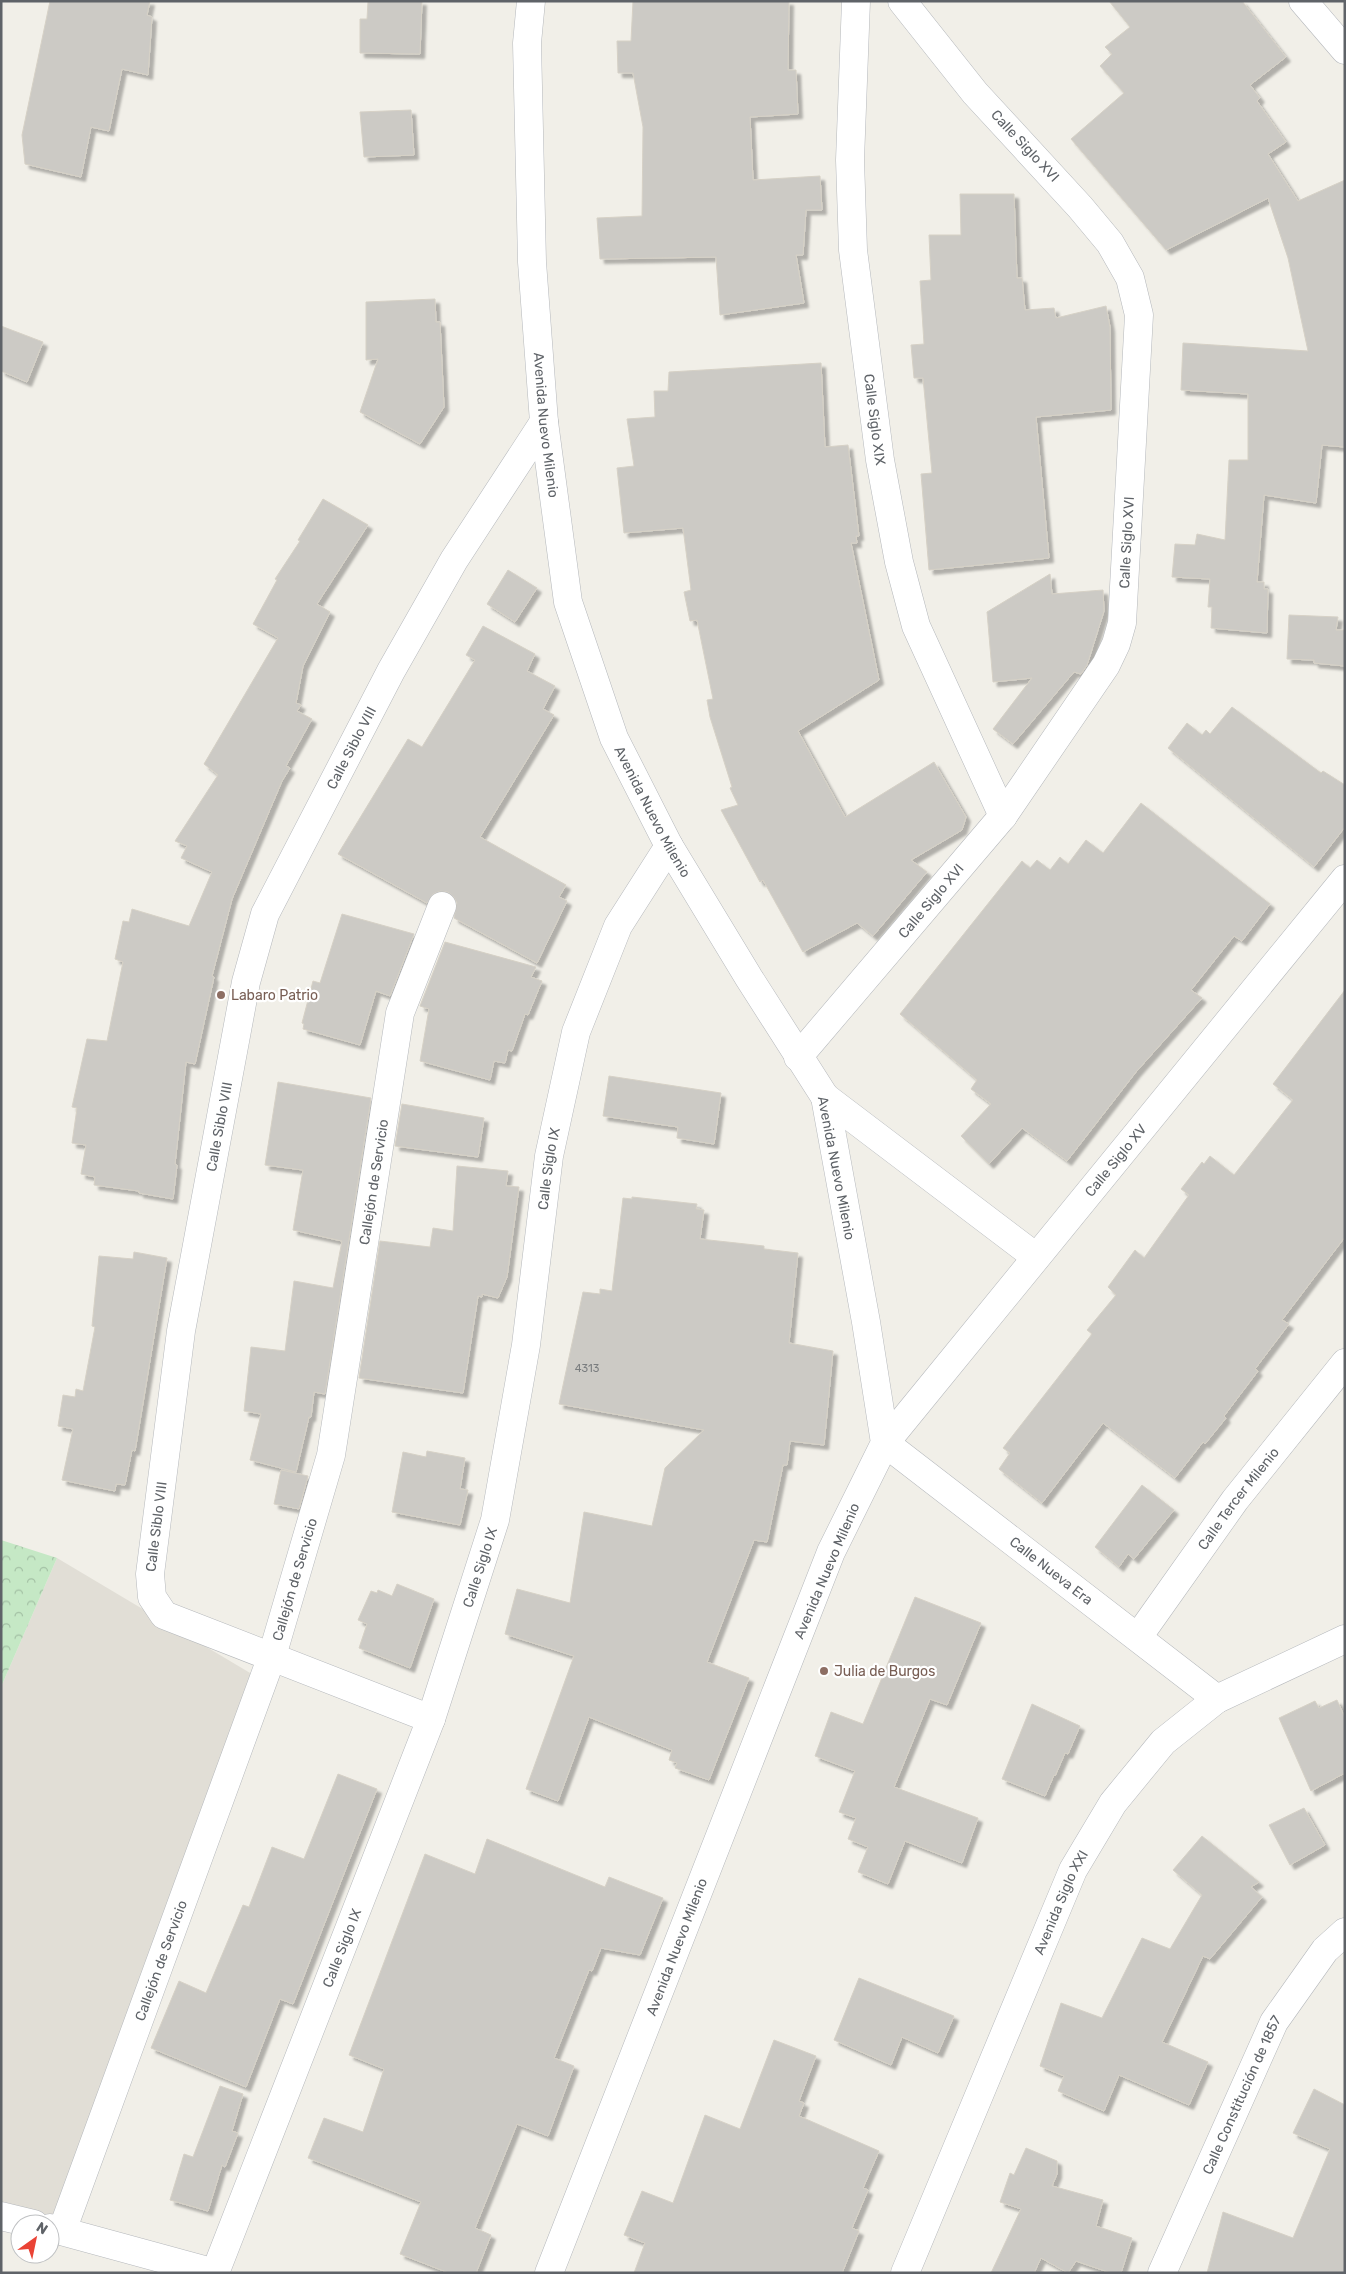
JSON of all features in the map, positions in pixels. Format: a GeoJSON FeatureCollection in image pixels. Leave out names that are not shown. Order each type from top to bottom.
{"type":"FeatureCollection","features":[{"type":"Feature","properties":{"kind":"street","name":"Avenida Nuevo Milenio"},"geometry":{"type":"LineString","coordinates":[[531,1],[527,43],[532,262],[544,422],[568,602],[614,738],[669,846],[798,1057],[825,1096],[866,1322],[885,1443],[831,1552],[550,2273]]}},
{"type":"Feature","properties":{"kind":"street","name":"Calle Siglo XIX"},"geometry":{"type":"LineString","coordinates":[[856,1],[850,160],[853,250],[880,460],[899,562],[916,626],[1003,816]]}},
{"type":"Feature","properties":{"kind":"street","name":"Calle Siglo XVI"},"geometry":{"type":"LineString","coordinates":[[798,1057],[1003,816],[1106,666],[1120,630],[1139,315],[1130,278],[1110,243],[1080,207],[975,93],[902,1]]}},
{"type":"Feature","properties":{"kind":"street"},"geometry":{"type":"LineString","coordinates":[[1303,1],[1345,50]]}},
{"type":"Feature","properties":{"kind":"street","name":"Calle Siblo VIII"},"geometry":{"type":"LineString","coordinates":[[431,1719],[164,1615],[152,1598],[150,1574],[181,1331],[246,982],[265,914],[391,671],[454,560],[544,422]]}},
{"type":"Feature","properties":{"kind":"street","name":"Calle Siglo IX"},"geometry":{"type":"LineString","coordinates":[[215,2273],[431,1719],[495,1520],[526,1345],[549,1156],[576,1032],[618,926],[669,846]]}},
{"type":"Feature","properties":{"kind":"street","name":"Calle Siglo XV"},"geometry":{"type":"LineString","coordinates":[[885,1443],[1345,879]]}},
{"type":"Feature","properties":{"kind":"street","name":"Callejón de Servicio"},"geometry":{"type":"LineString","coordinates":[[60,2218],[272,1656],[330,1454],[400,1013],[442,906]]}},
{"type":"Feature","properties":{"kind":"street"},"geometry":{"type":"LineString","coordinates":[[825,1096],[1036,1257]]}},
{"type":"Feature","properties":{"kind":"street","name":"Calle Tercer Milenio"},"geometry":{"type":"LineString","coordinates":[[1138,1637],[1235,1500],[1345,1363]]}},
{"type":"Feature","properties":{"kind":"street","name":"Calle Nueva Era"},"geometry":{"type":"LineString","coordinates":[[885,1443],[1217,1699]]}},
{"type":"Feature","properties":{"kind":"street","name":"Avenida Siglo XXI"},"geometry":{"type":"LineString","coordinates":[[905,2273],[1072,1870],[1113,1803],[1163,1742],[1217,1699],[1345,1639]]}},
{"type":"Feature","properties":{"kind":"street","name":"Calle Constitución de 1857"},"geometry":{"type":"LineString","coordinates":[[1162,2273],[1274,2022],[1325,1950],[1345,1932]]}},
{"type":"Feature","properties":{"kind":"street"},"geometry":{"type":"LineString","coordinates":[[60,2230],[215,2273]]}},
{"type":"Feature","properties":{"kind":"shaded area"},"geometry":{"type":"Polygon","coordinates":[[[57,1558],[257,1677],[64,2219],[60,2218],[60,2214],[43,2214],[1,2204],[1,1687],[57,1558]]]}},
{"type":"Feature","properties":{"kind":"green space"},"geometry":{"type":"Polygon","coordinates":[[[1,1540],[57,1558],[1,1687],[1,1540]]]}},
{"type":"Feature","properties":{"kind":"building"},"geometry":{"type":"Polygon","coordinates":[[[50,1],[150,1],[147,15],[152,17],[148,75],[122,69],[109,131],[91,127],[81,177],[25,164],[22,135],[50,1]]]}},
{"type":"Feature","properties":{"kind":"building"},"geometry":{"type":"Polygon","coordinates":[[[368,1],[422,1],[420,54],[360,53],[360,19],[367,19],[368,1]]]}},
{"type":"Feature","properties":{"kind":"building"},"geometry":{"type":"Polygon","coordinates":[[[633,1],[789,1],[788,70],[796,70],[798,114],[750,117],[753,180],[820,176],[822,210],[806,210],[803,255],[796,255],[804,303],[720,315],[716,257],[600,259],[597,218],[642,216],[643,127],[633,73],[618,73],[617,41],[631,41],[633,1]]]}},
{"type":"Feature","properties":{"kind":"building"},"geometry":{"type":"Polygon","coordinates":[[[1109,1],[1242,1],[1286,57],[1250,85],[1260,98],[1257,101],[1286,142],[1268,154],[1298,201],[1345,180],[1345,447],[1322,445],[1316,503],[1264,495],[1257,582],[1264,582],[1264,589],[1268,589],[1267,633],[1211,628],[1212,607],[1208,607],[1210,579],[1172,577],[1175,544],[1195,545],[1197,534],[1225,540],[1229,460],[1248,460],[1248,394],[1181,390],[1183,343],[1308,351],[1288,258],[1268,198],[1166,250],[1071,139],[1124,93],[1100,66],[1112,54],[1105,47],[1130,27],[1109,1]]]}},
{"type":"Feature","properties":{"kind":"building"},"geometry":{"type":"Polygon","coordinates":[[[411,110],[414,155],[364,157],[360,112],[411,110]]]}},
{"type":"Feature","properties":{"kind":"building"},"geometry":{"type":"Polygon","coordinates":[[[960,194],[1014,194],[1017,278],[1022,278],[1025,310],[1054,308],[1056,318],[1106,306],[1110,327],[1111,410],[1036,417],[1049,558],[929,570],[921,474],[932,473],[923,378],[914,378],[911,345],[924,344],[920,281],[931,280],[929,235],[961,235],[960,194]]]}},
{"type":"Feature","properties":{"kind":"building"},"geometry":{"type":"Polygon","coordinates":[[[435,299],[436,322],[440,322],[444,407],[420,444],[360,412],[378,359],[366,360],[366,302],[435,299]]]}},
{"type":"Feature","properties":{"kind":"building"},"geometry":{"type":"Polygon","coordinates":[[[1,326],[43,342],[27,382],[1,371],[1,326]]]}},
{"type":"Feature","properties":{"kind":"building"},"geometry":{"type":"Polygon","coordinates":[[[821,363],[825,447],[848,445],[859,536],[856,536],[857,543],[851,543],[879,680],[798,731],[845,817],[934,762],[966,817],[962,830],[911,860],[927,872],[873,936],[857,923],[803,952],[763,880],[760,882],[721,810],[738,805],[730,788],[732,787],[710,717],[707,700],[713,699],[697,620],[690,621],[684,592],[691,590],[683,528],[624,533],[617,468],[634,466],[627,419],[655,417],[654,391],[668,391],[669,372],[821,363]]]}},
{"type":"Feature","properties":{"kind":"building"},"geometry":{"type":"Polygon","coordinates":[[[323,499],[368,525],[317,604],[330,612],[303,666],[296,703],[301,705],[297,711],[312,719],[286,766],[290,768],[282,781],[232,899],[212,976],[214,977],[195,1064],[186,1062],[173,1199],[139,1193],[139,1191],[94,1185],[95,1177],[81,1174],[86,1145],[72,1143],[77,1108],[72,1107],[87,1039],[107,1041],[123,962],[115,959],[123,921],[129,922],[132,909],[189,926],[212,872],[181,858],[187,846],[175,841],[218,775],[204,764],[278,638],[253,624],[277,580],[275,579],[300,541],[298,540],[323,499]]]}},
{"type":"Feature","properties":{"kind":"building"},"geometry":{"type":"Polygon","coordinates":[[[508,570],[537,588],[515,622],[487,604],[508,570]]]}},
{"type":"Feature","properties":{"kind":"building"},"geometry":{"type":"Polygon","coordinates":[[[1050,574],[1052,594],[1103,590],[1104,611],[1087,665],[1081,674],[1074,672],[1013,744],[993,729],[1032,678],[993,682],[987,612],[1050,574]]]}},
{"type":"Feature","properties":{"kind":"building"},"geometry":{"type":"Polygon","coordinates":[[[1289,615],[1338,617],[1336,630],[1345,630],[1345,666],[1314,663],[1314,660],[1287,659],[1289,615]]]}},
{"type":"Feature","properties":{"kind":"building"},"geometry":{"type":"Polygon","coordinates":[[[483,626],[535,654],[527,671],[555,686],[543,709],[554,715],[480,837],[566,885],[559,897],[567,901],[537,963],[454,918],[457,903],[448,892],[440,891],[433,894],[427,903],[338,854],[408,739],[422,747],[475,660],[466,655],[483,626]]]}},
{"type":"Feature","properties":{"kind":"building"},"geometry":{"type":"Polygon","coordinates":[[[1232,707],[1321,773],[1323,771],[1345,785],[1345,827],[1314,867],[1168,748],[1187,723],[1202,735],[1206,730],[1210,734],[1232,707]]]}},
{"type":"Feature","properties":{"kind":"building"},"geometry":{"type":"Polygon","coordinates":[[[1141,803],[1270,904],[1242,941],[1234,936],[1191,990],[1202,998],[1136,1072],[1067,1161],[1022,1128],[989,1164],[961,1136],[991,1104],[971,1089],[977,1080],[900,1014],[1022,861],[1030,868],[1037,860],[1050,870],[1060,857],[1068,864],[1086,840],[1103,853],[1141,803]]]}},
{"type":"Feature","properties":{"kind":"building"},"geometry":{"type":"Polygon","coordinates":[[[342,914],[414,934],[390,996],[376,991],[360,1045],[303,1029],[304,1024],[302,1023],[313,981],[320,983],[342,914]]]}},
{"type":"Feature","properties":{"kind":"building"},"geometry":{"type":"Polygon","coordinates":[[[445,942],[536,967],[531,977],[542,981],[528,1015],[525,1014],[512,1051],[508,1050],[505,1063],[494,1061],[490,1080],[420,1061],[429,1009],[420,1006],[445,942]]]}},
{"type":"Feature","properties":{"kind":"building"},"geometry":{"type":"Polygon","coordinates":[[[1345,990],[1345,1237],[1282,1320],[1289,1324],[1255,1369],[1258,1371],[1224,1416],[1226,1418],[1205,1444],[1203,1442],[1175,1478],[1103,1423],[1042,1503],[999,1469],[1010,1453],[1003,1448],[1092,1334],[1087,1330],[1116,1295],[1108,1287],[1135,1250],[1144,1258],[1189,1195],[1181,1189],[1202,1162],[1204,1164],[1210,1156],[1234,1175],[1293,1100],[1273,1084],[1345,990]]]}},
{"type":"Feature","properties":{"kind":"building"},"geometry":{"type":"Polygon","coordinates":[[[609,1076],[721,1093],[714,1144],[677,1138],[678,1127],[603,1116],[609,1076]]]}},
{"type":"Feature","properties":{"kind":"building"},"geometry":{"type":"Polygon","coordinates":[[[278,1082],[371,1098],[325,1394],[314,1392],[311,1417],[309,1417],[296,1472],[250,1460],[261,1414],[244,1411],[251,1347],[285,1351],[294,1281],[333,1288],[342,1241],[293,1230],[303,1170],[265,1165],[278,1082]]]}},
{"type":"Feature","properties":{"kind":"building"},"geometry":{"type":"Polygon","coordinates":[[[402,1104],[484,1118],[478,1157],[395,1146],[402,1104]]]}},
{"type":"Feature","properties":{"kind":"building"},"geometry":{"type":"Polygon","coordinates":[[[457,1166],[508,1171],[506,1186],[519,1187],[507,1277],[498,1298],[482,1294],[482,1297],[478,1296],[463,1393],[359,1378],[380,1241],[430,1247],[433,1228],[453,1231],[457,1166]]]}},
{"type":"Feature","properties":{"kind":"building"},"geometry":{"type":"Polygon","coordinates":[[[632,1197],[697,1204],[696,1209],[704,1210],[700,1239],[764,1246],[764,1249],[798,1253],[789,1343],[833,1351],[824,1445],[790,1441],[787,1465],[783,1465],[767,1542],[754,1540],[707,1662],[749,1678],[709,1780],[675,1768],[677,1763],[669,1760],[672,1750],[589,1717],[558,1801],[526,1789],[574,1656],[505,1634],[517,1589],[570,1603],[584,1512],[652,1526],[665,1468],[704,1430],[559,1404],[583,1292],[600,1294],[600,1289],[612,1291],[623,1198],[632,1199],[632,1197]]]}},
{"type":"Feature","properties":{"kind":"building"},"geometry":{"type":"Polygon","coordinates":[[[134,1252],[167,1258],[135,1451],[132,1450],[125,1485],[116,1484],[115,1491],[62,1480],[73,1429],[58,1426],[63,1395],[75,1397],[76,1389],[83,1391],[95,1327],[92,1326],[99,1256],[133,1259],[134,1252]]]}},
{"type":"Feature","properties":{"kind":"building"},"geometry":{"type":"Polygon","coordinates":[[[427,1451],[465,1458],[460,1489],[468,1490],[460,1525],[392,1512],[403,1452],[426,1457],[427,1451]]]}},
{"type":"Feature","properties":{"kind":"building"},"geometry":{"type":"Polygon","coordinates":[[[281,1470],[308,1476],[299,1509],[274,1504],[281,1470]]]}},
{"type":"Feature","properties":{"kind":"building"},"geometry":{"type":"Polygon","coordinates":[[[1142,1485],[1174,1510],[1134,1559],[1128,1554],[1119,1567],[1095,1547],[1142,1485]]]}},
{"type":"Feature","properties":{"kind":"building"},"geometry":{"type":"Polygon","coordinates":[[[397,1584],[434,1599],[410,1668],[359,1648],[367,1624],[358,1620],[371,1591],[377,1593],[378,1590],[392,1596],[397,1584]]]}},
{"type":"Feature","properties":{"kind":"building"},"geometry":{"type":"Polygon","coordinates":[[[915,1597],[981,1623],[947,1705],[930,1699],[894,1787],[978,1818],[962,1863],[905,1841],[888,1884],[858,1872],[868,1847],[848,1839],[856,1818],[839,1812],[855,1771],[815,1756],[831,1712],[863,1724],[915,1597]]]}},
{"type":"Feature","properties":{"kind":"building"},"geometry":{"type":"Polygon","coordinates":[[[1337,1700],[1345,1718],[1345,1773],[1311,1791],[1279,1718],[1315,1701],[1319,1708],[1337,1700]]]}},
{"type":"Feature","properties":{"kind":"building"},"geometry":{"type":"Polygon","coordinates":[[[1032,1704],[1080,1726],[1068,1754],[1065,1753],[1045,1796],[1002,1779],[1032,1704]]]}},
{"type":"Feature","properties":{"kind":"building"},"geometry":{"type":"Polygon","coordinates":[[[338,1774],[377,1789],[293,2004],[280,1999],[246,2087],[151,2048],[179,1981],[206,1993],[243,1905],[249,1907],[272,1847],[304,1859],[338,1774]]]}},
{"type":"Feature","properties":{"kind":"building"},"geometry":{"type":"Polygon","coordinates":[[[1304,1808],[1325,1845],[1290,1865],[1269,1825],[1304,1808]]]}},
{"type":"Feature","properties":{"kind":"building"},"geometry":{"type":"Polygon","coordinates":[[[1202,1836],[1259,1882],[1251,1887],[1262,1897],[1210,1959],[1203,1956],[1162,2042],[1208,2062],[1189,2105],[1119,2075],[1104,2111],[1058,2091],[1064,2076],[1040,2066],[1061,2003],[1102,2018],[1142,1938],[1170,1949],[1202,1895],[1173,1870],[1202,1836]]]}},
{"type":"Feature","properties":{"kind":"building"},"geometry":{"type":"Polygon","coordinates":[[[487,1839],[605,1887],[609,1877],[663,1898],[640,1955],[601,1948],[592,1971],[589,1970],[554,2058],[574,2066],[548,2136],[517,2124],[475,2228],[491,2235],[476,2273],[449,2273],[400,2254],[421,2202],[308,2158],[324,2118],[363,2132],[384,2069],[349,2055],[425,1854],[475,1874],[487,1839]]]}},
{"type":"Feature","properties":{"kind":"building"},"geometry":{"type":"Polygon","coordinates":[[[859,1978],[954,2016],[938,2053],[902,2037],[891,2065],[834,2040],[859,1978]]]}},
{"type":"Feature","properties":{"kind":"building"},"geometry":{"type":"Polygon","coordinates":[[[774,2040],[816,2056],[799,2101],[804,2103],[799,2116],[879,2151],[863,2188],[868,2190],[852,2228],[859,2231],[842,2273],[634,2273],[645,2243],[624,2235],[642,2191],[673,2203],[705,2115],[740,2129],[774,2040]]]}},
{"type":"Feature","properties":{"kind":"building"},"geometry":{"type":"Polygon","coordinates":[[[220,2086],[243,2094],[232,2131],[238,2133],[225,2167],[222,2165],[208,2211],[170,2200],[184,2154],[193,2157],[220,2086]]]}},
{"type":"Feature","properties":{"kind":"building"},"geometry":{"type":"Polygon","coordinates":[[[1314,2089],[1345,2105],[1345,2273],[1207,2273],[1223,2212],[1293,2238],[1330,2149],[1293,2133],[1314,2089]]]}},
{"type":"Feature","properties":{"kind":"building"},"geometry":{"type":"Polygon","coordinates":[[[1026,2148],[1057,2161],[1057,2174],[1052,2186],[1103,2200],[1096,2226],[1132,2238],[1121,2273],[1111,2273],[1076,2261],[1068,2273],[1041,2258],[1034,2273],[991,2273],[1021,2209],[1000,2202],[1010,2173],[1014,2175],[1026,2148]]]}},
{"type":"Feature","properties":{"kind":"place","name":"Labaro Patrio"},"geometry":{"type":"Point","coordinates":[221,995]}},
{"type":"Feature","properties":{"kind":"place","name":"Julia de Burgos"},"geometry":{"type":"Point","coordinates":[824,1671]}}]}
